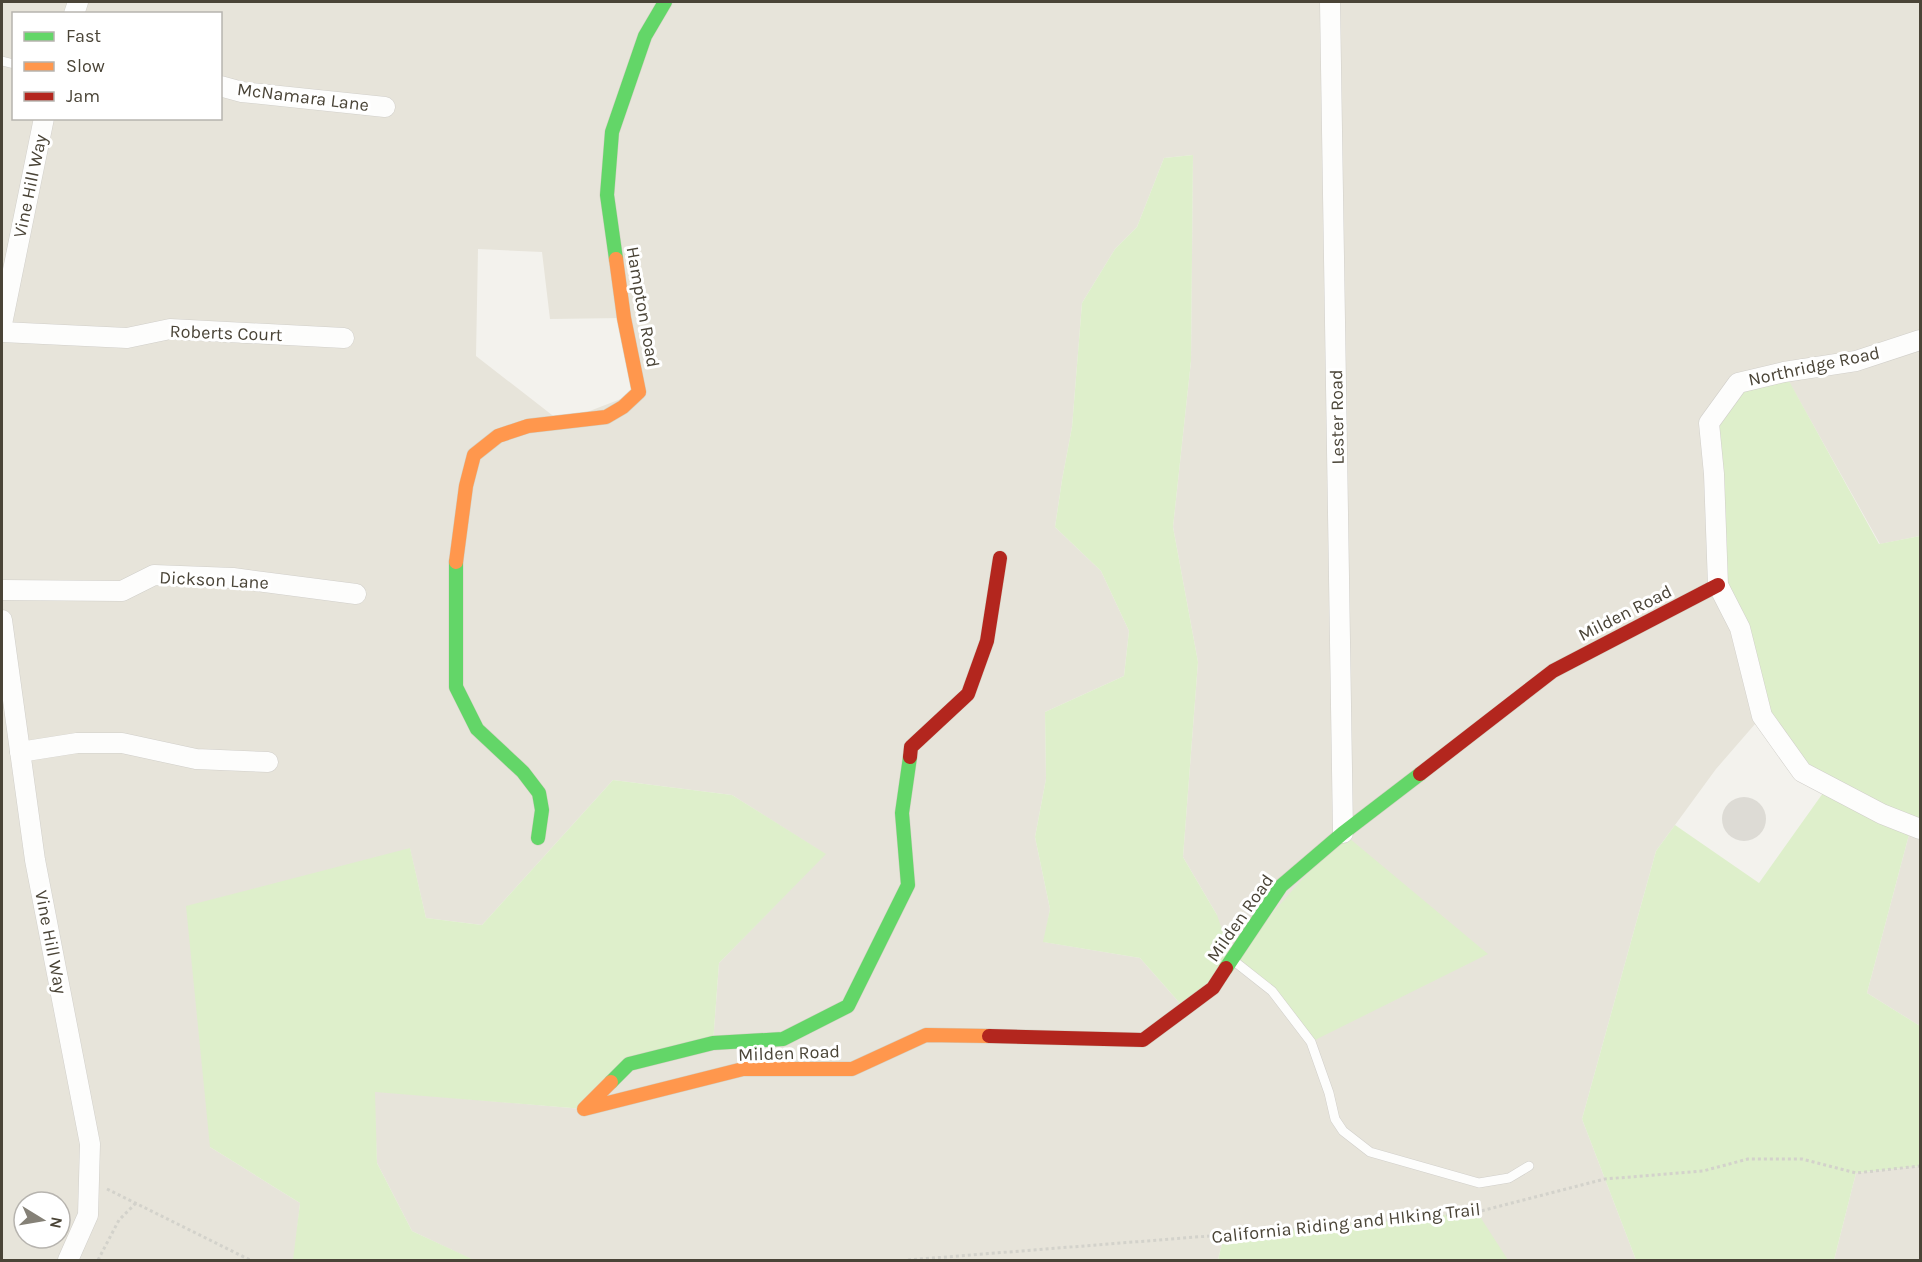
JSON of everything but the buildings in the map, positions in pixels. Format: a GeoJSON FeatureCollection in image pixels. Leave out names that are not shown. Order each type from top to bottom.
{"type":"FeatureCollection","features":[{"type":"Feature","properties":{"kind":"street","name":"Hampton Road"},"geometry":{"type":"LineString","coordinates":[[538,838],[542,810],[538,793],[523,772],[477,729],[456,687],[456,557],[466,486],[474,455],[498,436],[528,426],[606,417],[623,407],[639,392],[624,318],[607,195],[612,132],[645,36],[665,2]]}},
{"type":"Feature","properties":{"kind":"street","name":"Lester Road"},"geometry":{"type":"LineString","coordinates":[[1330,2],[1343,833]]}},
{"type":"Feature","properties":{"kind":"street","name":"McNamara Lane"},"geometry":{"type":"LineString","coordinates":[[222,87],[242,92],[385,108]]}},
{"type":"Feature","properties":{"kind":"street","name":"Vine Hill Way"},"geometry":{"type":"LineString","coordinates":[[2,324],[44,120]]}},
{"type":"Feature","properties":{"kind":"street","name":"Roberts Court"},"geometry":{"type":"LineString","coordinates":[[2,332],[127,338],[170,328],[344,338]]}},
{"type":"Feature","properties":{"kind":"street","name":"Northridge Road"},"geometry":{"type":"LineString","coordinates":[[1718,585],[1714,474],[1709,423],[1738,383],[1784,372],[1856,361],[1920,339]]}},
{"type":"Feature","properties":{"kind":"street","name":"Milden Road"},"geometry":{"type":"LineString","coordinates":[[1000,558],[987,641],[968,694],[911,747],[902,813],[908,885],[848,1006],[783,1039],[713,1043],[629,1064],[584,1109],[743,1069],[852,1069],[926,1035],[1143,1040],[1213,988],[1281,886],[1343,833],[1553,671],[1718,585]]}},
{"type":"Feature","properties":{"kind":"street","name":"Dickson Lane"},"geometry":{"type":"LineString","coordinates":[[2,590],[122,591],[154,576],[233,578],[356,594]]}},
{"type":"Feature","properties":{"kind":"street"},"geometry":{"type":"LineString","coordinates":[[1718,585],[1740,627],[1762,716],[1802,772],[1882,814],[1920,829]]}},
{"type":"Feature","properties":{"kind":"street","name":"Vine Hill Way"},"geometry":{"type":"LineString","coordinates":[[2,620],[35,860],[90,1144],[88,1215],[68,1260]]}},
{"type":"Feature","properties":{"kind":"street"},"geometry":{"type":"LineString","coordinates":[[20,752],[77,743],[122,743],[196,759],[268,762]]}},
{"type":"Feature","properties":{"kind":"lane"},"geometry":{"type":"LineString","coordinates":[[1232,960],[1272,991],[1311,1042],[1329,1093],[1335,1119],[1343,1131],[1370,1152],[1479,1183],[1509,1178],[1528,1166]]}},
{"type":"Feature","properties":{"kind":"path","name":"California Riding and HIking Trail"},"geometry":{"type":"LineString","coordinates":[[908,1260],[1477,1212],[1605,1179],[1703,1171],[1748,1159],[1802,1160],[1856,1173],[1920,1166]]}},
{"type":"Feature","properties":{"kind":"path"},"geometry":{"type":"LineString","coordinates":[[89,1180],[250,1260]]}},
{"type":"Feature","properties":{"kind":"path"},"geometry":{"type":"LineString","coordinates":[[98,1260],[119,1220],[136,1203]]}},
{"type":"Feature","properties":{"kind":"shaded area"},"geometry":{"type":"Polygon","coordinates":[[[2,2],[1920,2],[1920,536],[1880,544],[1784,373],[1762,716],[1716,769],[1656,851],[1582,1119],[1636,1260],[1508,1260],[1259,1232],[1224,1235],[1218,1260],[473,1260],[412,1231],[377,1163],[374,1091],[583,1109],[629,1064],[713,1043],[719,963],[825,854],[732,795],[613,780],[482,925],[426,918],[410,849],[210,1147],[300,1203],[294,1260],[2,1260],[2,2]],[[1193,155],[1164,158],[1137,227],[1115,249],[1082,303],[1072,427],[1055,527],[1101,571],[1129,631],[1124,676],[1045,712],[1046,779],[1035,837],[1050,909],[1044,942],[1140,958],[1185,1009],[1217,915],[1183,857],[1198,662],[1173,527],[1191,361],[1193,155]],[[478,249],[476,356],[561,422],[639,392],[623,318],[550,319],[542,252],[478,249]]]}},
{"type":"Feature","properties":{"kind":"shaded area"},"geometry":{"type":"Polygon","coordinates":[[[1920,823],[1920,1026],[1867,993],[1911,827],[1920,823]]]}},
{"type":"Feature","properties":{"kind":"shaded area"},"geometry":{"type":"Polygon","coordinates":[[[1920,1166],[1920,1260],[1834,1260],[1856,1173],[1920,1166]]]}},
{"type":"Feature","properties":{"kind":"green space"},"geometry":{"type":"Polygon","coordinates":[[[1193,155],[1191,361],[1173,527],[1198,662],[1183,857],[1217,915],[1232,959],[1343,833],[1488,954],[1311,1042],[1272,991],[1232,960],[1185,1009],[1140,958],[1043,942],[1050,909],[1035,837],[1046,779],[1045,712],[1124,676],[1129,631],[1101,571],[1055,527],[1072,427],[1082,303],[1115,249],[1137,227],[1164,158],[1193,155]]]}},
{"type":"Feature","properties":{"kind":"green space"},"geometry":{"type":"Polygon","coordinates":[[[1784,372],[1879,544],[1920,536],[1920,823],[1911,827],[1867,993],[1920,1026],[1920,1166],[1856,1173],[1834,1260],[1636,1260],[1582,1119],[1656,851],[1675,825],[1759,883],[1828,786],[1762,716],[1718,585],[1709,423],[1738,383],[1784,372]]]}},
{"type":"Feature","properties":{"kind":"green space"},"geometry":{"type":"Polygon","coordinates":[[[613,780],[732,795],[826,854],[719,963],[713,1043],[629,1064],[584,1109],[375,1092],[377,1163],[412,1231],[474,1260],[293,1260],[300,1203],[210,1147],[186,906],[410,848],[426,918],[482,925],[613,780]]]}},
{"type":"Feature","properties":{"kind":"green space"},"geometry":{"type":"Polygon","coordinates":[[[1477,1212],[1508,1260],[1218,1260],[1224,1235],[1477,1212]]]}},
{"type":"Feature","properties":{"kind":"traffic: fast"},"geometry":{"type":"LineString","coordinates":[[616,259],[607,195],[612,132],[645,36],[665,2]]}},
{"type":"Feature","properties":{"kind":"traffic: fast"},"geometry":{"type":"LineString","coordinates":[[456,562],[456,687],[477,729],[523,772],[539,793],[542,810],[538,838]]}},
{"type":"Feature","properties":{"kind":"traffic: fast"},"geometry":{"type":"LineString","coordinates":[[611,1082],[629,1064],[713,1043],[783,1039],[848,1006],[908,885],[902,813],[910,757]]}},
{"type":"Feature","properties":{"kind":"traffic: fast"},"geometry":{"type":"LineString","coordinates":[[1226,968],[1281,886],[1343,833],[1420,774]]}},
{"type":"Feature","properties":{"kind":"traffic: slow"},"geometry":{"type":"LineString","coordinates":[[456,562],[466,486],[474,455],[498,436],[528,426],[606,417],[623,407],[639,392],[624,318],[616,259]]}},
{"type":"Feature","properties":{"kind":"traffic: slow"},"geometry":{"type":"LineString","coordinates":[[611,1082],[584,1109],[743,1069],[852,1069],[926,1035],[989,1036]]}},
{"type":"Feature","properties":{"kind":"traffic: jam"},"geometry":{"type":"LineString","coordinates":[[910,757],[911,747],[968,694],[987,641],[1000,558]]}},
{"type":"Feature","properties":{"kind":"traffic: jam"},"geometry":{"type":"LineString","coordinates":[[1420,774],[1553,671],[1718,585]]}},
{"type":"Feature","properties":{"kind":"traffic: jam"},"geometry":{"type":"LineString","coordinates":[[989,1036],[1143,1040],[1213,988],[1226,968]]}}]}
